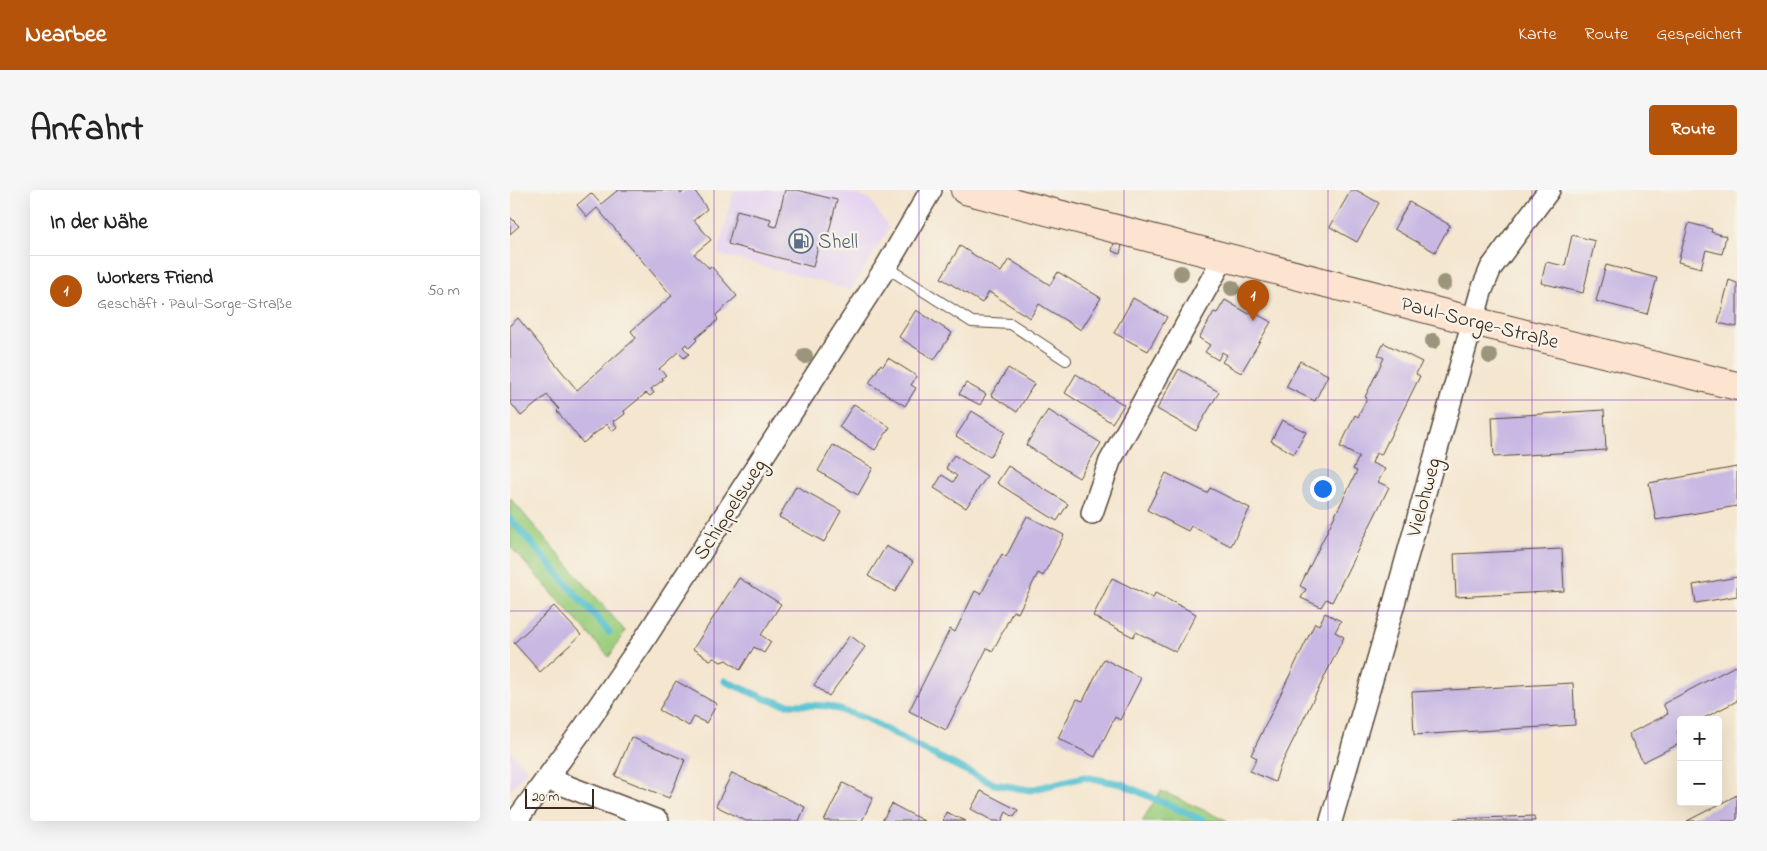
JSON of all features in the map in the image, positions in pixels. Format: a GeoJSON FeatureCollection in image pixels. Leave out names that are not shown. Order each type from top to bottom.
{"type":"FeatureCollection","features":[{"type":"Feature","properties":{"kind":"street","name":"Schippelsweg"},"geometry":{"type":"LineString","coordinates":[[516,821],[586,726],[642,643],[886,267],[930,190]]}},
{"type":"Feature","properties":{"kind":"street","name":"Vielohweg"},"geometry":{"type":"LineString","coordinates":[[1330,821],[1393,607],[1480,292],[1491,268],[1549,190]]}},
{"type":"Feature","properties":{"kind":"street","name":"Paul-Sorge-Straße"},"geometry":{"type":"LineString","coordinates":[[983,192],[1224,257],[1737,386]]}},
{"type":"Feature","properties":{"kind":"street"},"geometry":{"type":"LineString","coordinates":[[1092,512],[1110,461],[1224,257]]}},
{"type":"Feature","properties":{"kind":"street"},"geometry":{"type":"LineString","coordinates":[[548,778],[658,821]]}},
{"type":"Feature","properties":{"kind":"lane"},"geometry":{"type":"LineString","coordinates":[[886,267],[972,322],[1011,324],[1066,360]]}},
{"type":"Feature","properties":{"kind":"shaded area","name":"Shell"},"geometry":{"type":"Polygon","coordinates":[[[734,190],[837,190],[870,199],[889,228],[851,290],[718,254],[734,190]]]}},
{"type":"Feature","properties":{"kind":"shaded area"},"geometry":{"type":"Polygon","coordinates":[[[510,751],[527,769],[510,791],[510,751]]]}},
{"type":"Feature","properties":{"kind":"green space"},"geometry":{"type":"Polygon","coordinates":[[[510,498],[625,631],[609,657],[510,546],[510,498]]]}},
{"type":"Feature","properties":{"kind":"green space"},"geometry":{"type":"Polygon","coordinates":[[[1161,791],[1228,821],[1142,821],[1161,791]]]}},
{"type":"Feature","properties":{"kind":"building"},"geometry":{"type":"Polygon","coordinates":[[[618,190],[678,190],[681,194],[685,190],[697,190],[695,191],[707,209],[694,220],[711,240],[694,254],[709,268],[711,266],[737,296],[716,315],[718,320],[696,338],[697,340],[689,348],[686,344],[683,347],[689,354],[684,358],[678,352],[659,369],[666,375],[662,378],[663,380],[651,389],[654,393],[650,396],[646,393],[624,411],[625,414],[613,421],[617,427],[612,431],[607,424],[583,443],[557,411],[559,409],[547,395],[521,416],[510,402],[510,325],[518,318],[577,390],[636,338],[631,331],[672,296],[597,208],[587,217],[577,205],[591,193],[601,204],[618,190]]]}},
{"type":"Feature","properties":{"kind":"building"},"geometry":{"type":"Polygon","coordinates":[[[785,190],[797,190],[837,200],[826,243],[819,242],[813,267],[728,244],[737,210],[771,219],[769,225],[776,227],[785,190]]]}},
{"type":"Feature","properties":{"kind":"building"},"geometry":{"type":"Polygon","coordinates":[[[1351,190],[1356,190],[1379,203],[1357,242],[1330,227],[1351,190]]]}},
{"type":"Feature","properties":{"kind":"building"},"geometry":{"type":"Polygon","coordinates":[[[1409,202],[1450,225],[1435,252],[1394,229],[1409,202]]]}},
{"type":"Feature","properties":{"kind":"building"},"geometry":{"type":"Polygon","coordinates":[[[510,217],[519,226],[510,234],[510,217]]]}},
{"type":"Feature","properties":{"kind":"building"},"geometry":{"type":"Polygon","coordinates":[[[1689,223],[1712,229],[1711,232],[1726,236],[1722,254],[1706,250],[1701,268],[1678,262],[1689,223]]]}},
{"type":"Feature","properties":{"kind":"building"},"geometry":{"type":"Polygon","coordinates":[[[1572,235],[1595,241],[1583,293],[1541,283],[1546,262],[1565,266],[1572,235]]]}},
{"type":"Feature","properties":{"kind":"building"},"geometry":{"type":"Polygon","coordinates":[[[1114,243],[1122,245],[1120,254],[1112,251],[1114,243]]]}},
{"type":"Feature","properties":{"kind":"building"},"geometry":{"type":"Polygon","coordinates":[[[960,246],[1001,272],[1009,259],[1050,285],[1058,272],[1101,298],[1081,330],[1039,304],[1030,318],[989,292],[982,303],[941,278],[960,246]]]}},
{"type":"Feature","properties":{"kind":"building"},"geometry":{"type":"Polygon","coordinates":[[[1606,265],[1657,278],[1647,314],[1596,301],[1606,265]]]}},
{"type":"Feature","properties":{"kind":"building"},"geometry":{"type":"Polygon","coordinates":[[[1729,280],[1737,283],[1737,327],[1718,323],[1729,280]]]}},
{"type":"Feature","properties":{"kind":"building"},"geometry":{"type":"Polygon","coordinates":[[[1133,298],[1167,317],[1148,351],[1114,333],[1133,298]]]}},
{"type":"Feature","properties":{"kind":"building"},"geometry":{"type":"Polygon","coordinates":[[[1225,300],[1249,314],[1251,311],[1271,322],[1241,373],[1222,362],[1227,355],[1222,352],[1218,360],[1205,352],[1210,345],[1199,338],[1214,312],[1217,313],[1225,300]]]}},
{"type":"Feature","properties":{"kind":"building"},"geometry":{"type":"Polygon","coordinates":[[[916,310],[952,333],[934,360],[899,337],[916,310]]]}},
{"type":"Feature","properties":{"kind":"building"},"geometry":{"type":"Polygon","coordinates":[[[1384,343],[1422,362],[1416,374],[1420,376],[1381,455],[1376,453],[1372,463],[1385,469],[1378,482],[1389,487],[1332,602],[1326,599],[1321,607],[1301,598],[1306,589],[1300,586],[1357,471],[1353,469],[1359,457],[1340,447],[1355,415],[1358,417],[1367,398],[1365,397],[1384,358],[1378,355],[1384,343]]]}},
{"type":"Feature","properties":{"kind":"building"},"geometry":{"type":"Polygon","coordinates":[[[888,358],[917,376],[911,385],[916,388],[905,406],[869,383],[881,364],[883,366],[888,358]]]}},
{"type":"Feature","properties":{"kind":"building"},"geometry":{"type":"Polygon","coordinates":[[[1300,361],[1328,375],[1315,401],[1286,387],[1300,361]]]}},
{"type":"Feature","properties":{"kind":"building"},"geometry":{"type":"Polygon","coordinates":[[[1008,368],[1034,384],[1017,412],[991,395],[1008,368]]]}},
{"type":"Feature","properties":{"kind":"building"},"geometry":{"type":"Polygon","coordinates":[[[1179,369],[1219,392],[1196,431],[1157,409],[1179,369]]]}},
{"type":"Feature","properties":{"kind":"building"},"geometry":{"type":"Polygon","coordinates":[[[1076,374],[1124,405],[1112,423],[1065,393],[1076,374]]]}},
{"type":"Feature","properties":{"kind":"building"},"geometry":{"type":"Polygon","coordinates":[[[966,383],[986,394],[980,405],[959,394],[966,383]]]}},
{"type":"Feature","properties":{"kind":"building"},"geometry":{"type":"Polygon","coordinates":[[[854,404],[890,427],[875,450],[839,427],[854,404]]]}},
{"type":"Feature","properties":{"kind":"building"},"geometry":{"type":"Polygon","coordinates":[[[1048,410],[1101,443],[1079,478],[1026,445],[1048,410]]]}},
{"type":"Feature","properties":{"kind":"building"},"geometry":{"type":"Polygon","coordinates":[[[1604,410],[1606,450],[1494,457],[1492,417],[1604,410]]]}},
{"type":"Feature","properties":{"kind":"building"},"geometry":{"type":"Polygon","coordinates":[[[972,411],[1005,432],[990,457],[956,436],[972,411]]]}},
{"type":"Feature","properties":{"kind":"building"},"geometry":{"type":"Polygon","coordinates":[[[1282,420],[1306,432],[1294,454],[1271,441],[1282,420]]]}},
{"type":"Feature","properties":{"kind":"building"},"geometry":{"type":"Polygon","coordinates":[[[833,445],[873,468],[858,495],[818,471],[833,445]]]}},
{"type":"Feature","properties":{"kind":"building"},"geometry":{"type":"Polygon","coordinates":[[[954,455],[987,476],[966,508],[934,488],[942,475],[953,482],[957,476],[946,468],[954,455]]]}},
{"type":"Feature","properties":{"kind":"building"},"geometry":{"type":"Polygon","coordinates":[[[1008,466],[1068,504],[1057,521],[997,483],[1008,466]]]}},
{"type":"Feature","properties":{"kind":"building"},"geometry":{"type":"Polygon","coordinates":[[[1737,467],[1737,506],[1656,520],[1649,483],[1737,467]]]}},
{"type":"Feature","properties":{"kind":"building"},"geometry":{"type":"Polygon","coordinates":[[[1166,473],[1207,493],[1210,488],[1250,508],[1231,546],[1191,526],[1188,531],[1147,510],[1166,473]]]}},
{"type":"Feature","properties":{"kind":"building"},"geometry":{"type":"Polygon","coordinates":[[[796,486],[841,511],[824,542],[779,517],[796,486]]]}},
{"type":"Feature","properties":{"kind":"building"},"geometry":{"type":"Polygon","coordinates":[[[1027,516],[1064,535],[1043,576],[1038,573],[1018,613],[1013,611],[993,651],[987,648],[946,730],[909,711],[950,629],[955,632],[975,591],[981,594],[1002,554],[1006,557],[1027,516]]]}},
{"type":"Feature","properties":{"kind":"building"},"geometry":{"type":"Polygon","coordinates":[[[886,546],[913,562],[895,592],[868,576],[886,546]]]}},
{"type":"Feature","properties":{"kind":"building"},"geometry":{"type":"Polygon","coordinates":[[[1562,549],[1564,591],[1456,597],[1454,554],[1562,549]]]}},
{"type":"Feature","properties":{"kind":"building"},"geometry":{"type":"Polygon","coordinates":[[[1737,577],[1737,596],[1696,603],[1693,585],[1737,577]]]}},
{"type":"Feature","properties":{"kind":"building"},"geometry":{"type":"Polygon","coordinates":[[[739,578],[781,604],[761,635],[771,642],[764,653],[754,647],[740,670],[726,660],[721,662],[714,658],[710,660],[693,649],[739,578]]]}},
{"type":"Feature","properties":{"kind":"building"},"geometry":{"type":"Polygon","coordinates":[[[1112,578],[1153,598],[1155,593],[1196,614],[1176,652],[1136,632],[1133,637],[1093,616],[1112,578]]]}},
{"type":"Feature","properties":{"kind":"building"},"geometry":{"type":"Polygon","coordinates":[[[554,606],[581,635],[540,672],[514,643],[554,606]]]}},
{"type":"Feature","properties":{"kind":"building"},"geometry":{"type":"Polygon","coordinates":[[[1325,613],[1341,621],[1335,632],[1344,637],[1279,769],[1275,782],[1250,771],[1257,758],[1251,755],[1315,623],[1319,625],[1325,613]]]}},
{"type":"Feature","properties":{"kind":"building"},"geometry":{"type":"Polygon","coordinates":[[[850,635],[865,647],[829,696],[814,685],[850,635]]]}},
{"type":"Feature","properties":{"kind":"building"},"geometry":{"type":"Polygon","coordinates":[[[1104,659],[1141,678],[1120,720],[1115,717],[1095,757],[1058,738],[1077,699],[1083,701],[1104,659]]]}},
{"type":"Feature","properties":{"kind":"building"},"geometry":{"type":"Polygon","coordinates":[[[1735,666],[1737,669],[1737,701],[1708,716],[1677,716],[1677,745],[1643,762],[1628,734],[1668,714],[1663,704],[1735,666]]]}},
{"type":"Feature","properties":{"kind":"building"},"geometry":{"type":"Polygon","coordinates":[[[676,681],[717,704],[706,723],[694,717],[689,726],[659,710],[676,681]]]}},
{"type":"Feature","properties":{"kind":"building"},"geometry":{"type":"Polygon","coordinates":[[[1573,683],[1575,725],[1414,735],[1412,692],[1573,683]]]}},
{"type":"Feature","properties":{"kind":"building"},"geometry":{"type":"Polygon","coordinates":[[[631,737],[685,760],[669,798],[615,776],[631,737]]]}},
{"type":"Feature","properties":{"kind":"building"},"geometry":{"type":"Polygon","coordinates":[[[732,773],[805,807],[799,821],[746,821],[716,806],[732,773]]]}},
{"type":"Feature","properties":{"kind":"building"},"geometry":{"type":"Polygon","coordinates":[[[843,783],[873,798],[862,821],[824,821],[843,783]]]}},
{"type":"Feature","properties":{"kind":"building"},"geometry":{"type":"Polygon","coordinates":[[[981,791],[1018,810],[1014,817],[1006,812],[1002,821],[993,821],[971,809],[981,791]]]}},
{"type":"Feature","properties":{"kind":"building"},"geometry":{"type":"Polygon","coordinates":[[[1737,795],[1737,821],[1687,821],[1716,806],[1722,806],[1722,803],[1737,795]]]}},
{"type":"Feature","properties":{"kind":"building"},"geometry":{"type":"Polygon","coordinates":[[[892,804],[924,821],[882,821],[892,804]]]}},
{"type":"Feature","properties":{"kind":"building"},"geometry":{"type":"Polygon","coordinates":[[[946,812],[966,821],[943,821],[946,812]]]}},
{"type":"Feature","properties":{"kind":"building"},"geometry":{"type":"Polygon","coordinates":[[[1534,816],[1535,821],[1454,821],[1454,819],[1534,816]]]}},
{"type":"Feature","properties":{"kind":"waterway"},"geometry":{"type":"LineString","coordinates":[[510,519],[609,632]]}},
{"type":"Feature","properties":{"kind":"waterway"},"geometry":{"type":"LineString","coordinates":[[725,681],[766,699],[785,704],[828,706],[865,718],[934,755],[994,784],[1030,790],[1084,777],[1122,784],[1204,821]]}},
{"type":"Feature","properties":{"kind":"place","name":"Shell"},"geometry":{"type":"Point","coordinates":[801,241]}},
{"type":"Feature","properties":{"kind":"place","name":"Workers Friend"},"geometry":{"type":"Point","coordinates":[1253,321]}}]}
